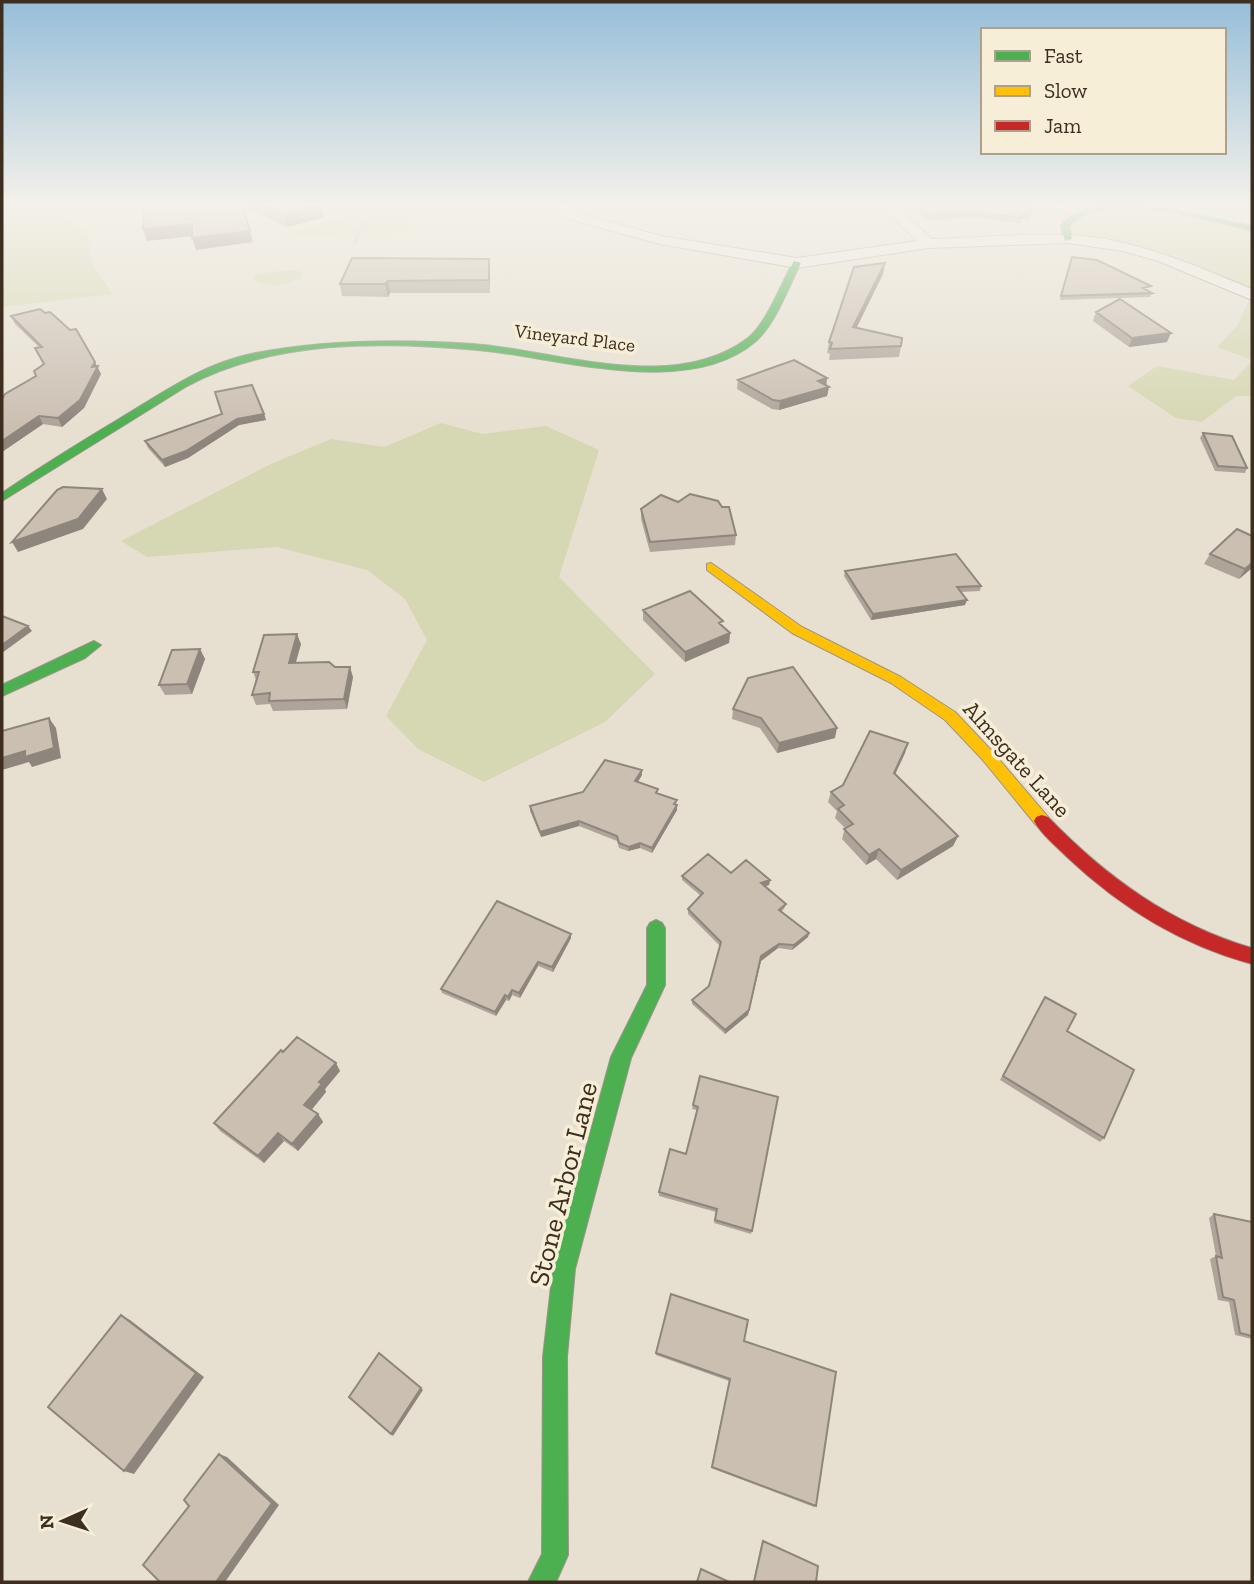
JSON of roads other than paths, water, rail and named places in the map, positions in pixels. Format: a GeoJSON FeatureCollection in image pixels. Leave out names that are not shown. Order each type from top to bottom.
{"type":"FeatureCollection","features":[{"type":"Feature","properties":{"kind":"street","name":"Vineyard Place"},"geometry":{"type":"LineString","coordinates":[[2,498],[183,384],[225,363],[304,348],[411,345],[484,348],[634,368],[660,368],[706,362],[753,339],[788,278]]}},
{"type":"Feature","properties":{"kind":"street"},"geometry":{"type":"LineString","coordinates":[[1211,278],[1252,295]]}},
{"type":"Feature","properties":{"kind":"street","name":"Almsgate Lane"},"geometry":{"type":"LineString","coordinates":[[711,567],[796,629],[852,657],[949,715],[995,763],[1074,856],[1128,896],[1187,934],[1252,956]]}},
{"type":"Feature","properties":{"kind":"street"},"geometry":{"type":"LineString","coordinates":[[2,691],[94,645]]}},
{"type":"Feature","properties":{"kind":"street","name":"Stone Arbor Lane"},"geometry":{"type":"LineString","coordinates":[[542,1582],[555,1555],[555,1357],[564,1269],[621,1058],[656,985],[656,928]]}}]}
